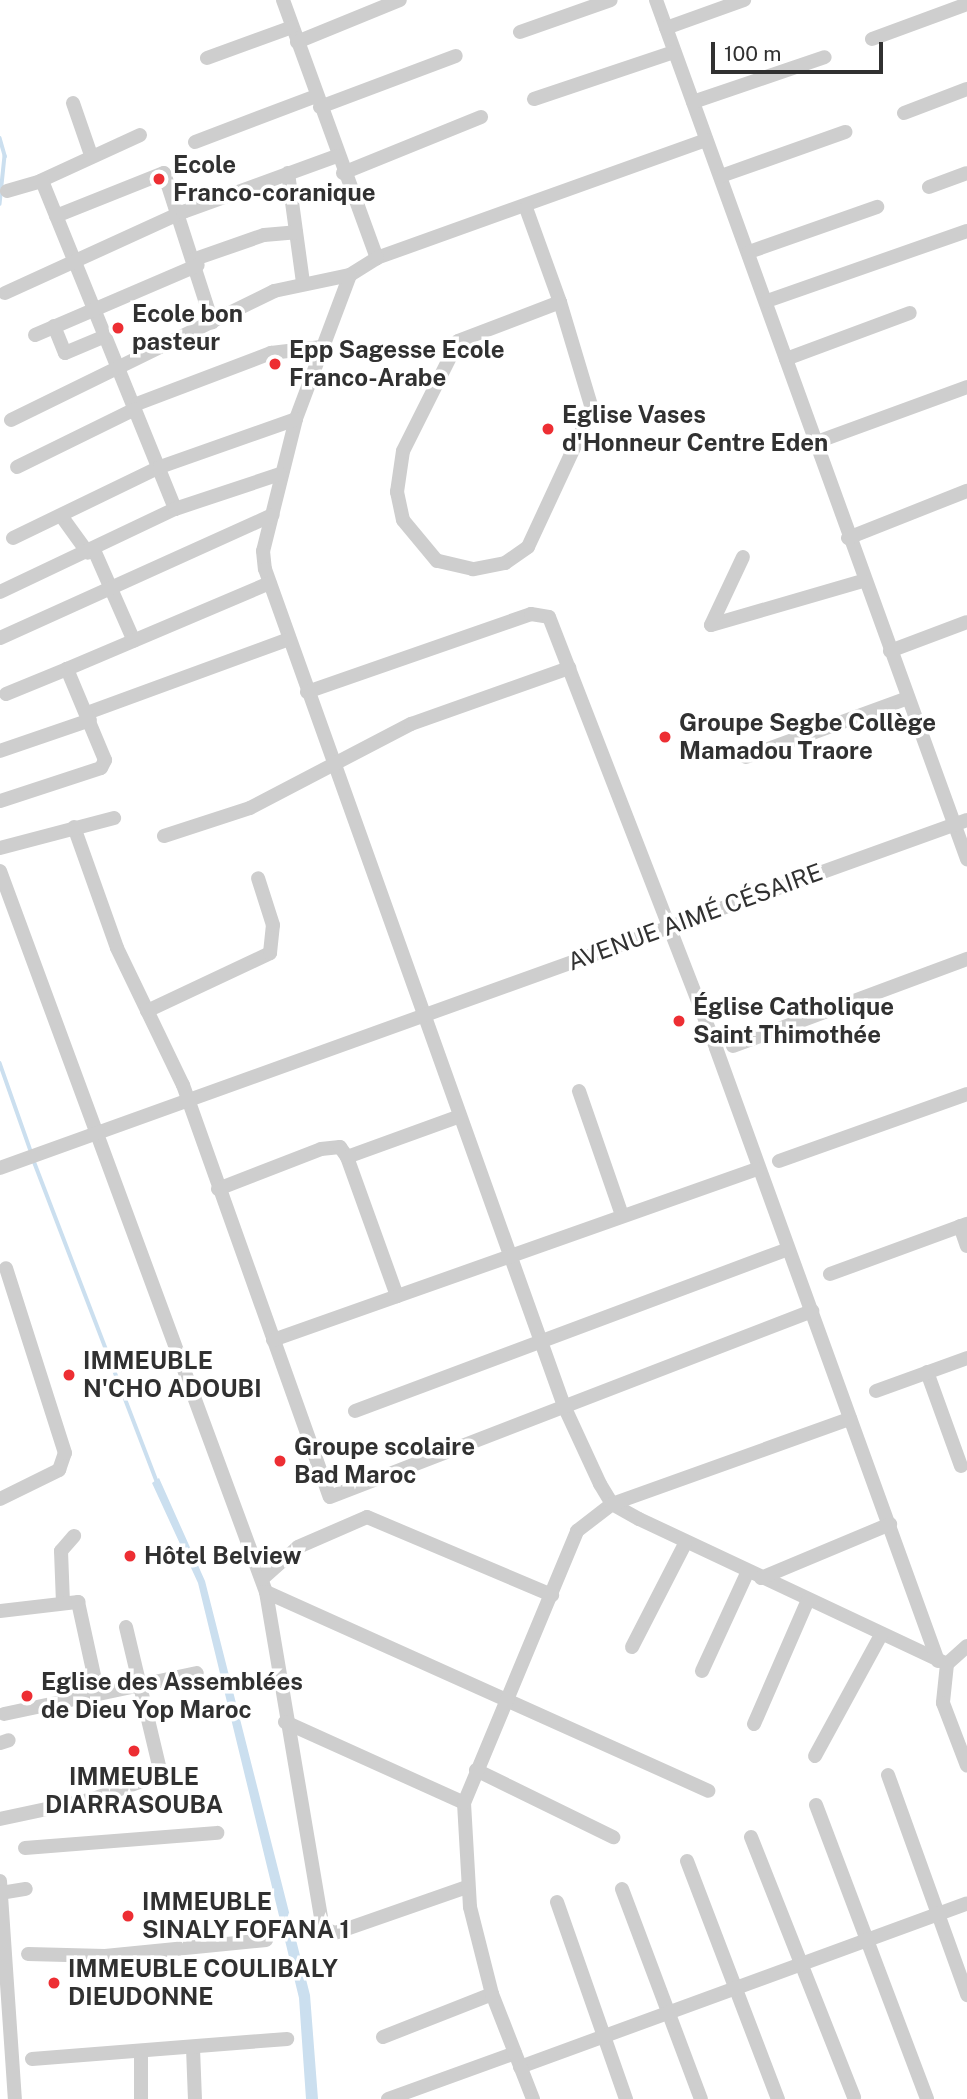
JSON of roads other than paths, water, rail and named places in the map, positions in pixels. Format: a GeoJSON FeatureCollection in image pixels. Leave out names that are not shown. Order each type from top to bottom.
{"type":"FeatureCollection","features":[{"type":"Feature","properties":{"kind":"street"},"geometry":{"type":"LineString","coordinates":[[283,0],[343,173],[377,258]]}},
{"type":"Feature","properties":{"kind":"street"},"geometry":{"type":"LineString","coordinates":[[297,42],[400,0]]}},
{"type":"Feature","properties":{"kind":"street"},"geometry":{"type":"LineString","coordinates":[[520,32],[611,0]]}},
{"type":"Feature","properties":{"kind":"street"},"geometry":{"type":"LineString","coordinates":[[656,0],[767,301],[862,581],[961,822],[967,859]]}},
{"type":"Feature","properties":{"kind":"street"},"geometry":{"type":"LineString","coordinates":[[666,28],[744,0]]}},
{"type":"Feature","properties":{"kind":"street"},"geometry":{"type":"LineString","coordinates":[[872,39],[967,4]]}},
{"type":"Feature","properties":{"kind":"street"},"geometry":{"type":"LineString","coordinates":[[207,58],[292,27]]}},
{"type":"Feature","properties":{"kind":"street"},"geometry":{"type":"LineString","coordinates":[[534,99],[674,52]]}},
{"type":"Feature","properties":{"kind":"street"},"geometry":{"type":"LineString","coordinates":[[194,142],[456,56]]}},
{"type":"Feature","properties":{"kind":"street"},"geometry":{"type":"LineString","coordinates":[[693,102],[825,57]]}},
{"type":"Feature","properties":{"kind":"street"},"geometry":{"type":"LineString","coordinates":[[904,113],[967,89]]}},
{"type":"Feature","properties":{"kind":"street"},"geometry":{"type":"LineString","coordinates":[[73,103],[91,155]]}},
{"type":"Feature","properties":{"kind":"street"},"geometry":{"type":"LineString","coordinates":[[343,173],[481,117]]}},
{"type":"Feature","properties":{"kind":"street"},"geometry":{"type":"LineString","coordinates":[[721,176],[845,132]]}},
{"type":"Feature","properties":{"kind":"street"},"geometry":{"type":"LineString","coordinates":[[7,191],[40,181],[91,155],[140,135]]}},
{"type":"Feature","properties":{"kind":"street"},"geometry":{"type":"LineString","coordinates":[[11,420],[117,366],[303,282],[349,275],[377,258],[526,208],[706,140]]}},
{"type":"Feature","properties":{"kind":"street"},"geometry":{"type":"LineString","coordinates":[[5,293],[180,214],[337,156]]}},
{"type":"Feature","properties":{"kind":"street"},"geometry":{"type":"LineString","coordinates":[[56,216],[164,173],[197,262],[212,322]]}},
{"type":"Feature","properties":{"kind":"street"},"geometry":{"type":"LineString","coordinates":[[288,173],[303,282]]}},
{"type":"Feature","properties":{"kind":"street"},"geometry":{"type":"LineString","coordinates":[[929,187],[967,173]]}},
{"type":"Feature","properties":{"kind":"street"},"geometry":{"type":"LineString","coordinates":[[40,181],[103,337],[160,467],[175,509]]}},
{"type":"Feature","properties":{"kind":"street"},"geometry":{"type":"LineString","coordinates":[[749,252],[877,207]]}},
{"type":"Feature","properties":{"kind":"street"},"geometry":{"type":"LineString","coordinates":[[526,208],[561,302],[592,409],[545,522],[528,547],[505,563],[473,569],[437,561],[419,547],[403,520],[397,492],[403,451],[458,341],[561,302]]}},
{"type":"Feature","properties":{"kind":"street"},"geometry":{"type":"LineString","coordinates":[[767,301],[967,231]]}},
{"type":"Feature","properties":{"kind":"street"},"geometry":{"type":"LineString","coordinates":[[35,335],[264,234],[296,232]]}},
{"type":"Feature","properties":{"kind":"street"},"geometry":{"type":"LineString","coordinates":[[349,275],[296,419],[280,474],[263,551],[286,640],[564,1406],[612,1504],[754,1575],[943,1662]]}},
{"type":"Feature","properties":{"kind":"street"},"geometry":{"type":"LineString","coordinates":[[786,359],[910,313]]}},
{"type":"Feature","properties":{"kind":"street"},"geometry":{"type":"LineString","coordinates":[[54,326],[65,353],[103,337]]}},
{"type":"Feature","properties":{"kind":"street"},"geometry":{"type":"LineString","coordinates":[[17,467],[134,407],[271,353],[322,346]]}},
{"type":"Feature","properties":{"kind":"street"},"geometry":{"type":"LineString","coordinates":[[814,443],[967,387]]}},
{"type":"Feature","properties":{"kind":"street"},"geometry":{"type":"LineString","coordinates":[[13,538],[62,517],[160,467],[296,419]]}},
{"type":"Feature","properties":{"kind":"street"},"geometry":{"type":"LineString","coordinates":[[0,592],[91,552],[175,509],[280,474]]}},
{"type":"Feature","properties":{"kind":"street"},"geometry":{"type":"LineString","coordinates":[[848,538],[967,491]]}},
{"type":"Feature","properties":{"kind":"street"},"geometry":{"type":"LineString","coordinates":[[0,638],[272,515]]}},
{"type":"Feature","properties":{"kind":"street"},"geometry":{"type":"LineString","coordinates":[[62,517],[91,552],[113,589],[134,641]]}},
{"type":"Feature","properties":{"kind":"street"},"geometry":{"type":"LineString","coordinates":[[743,557],[711,625],[862,581]]}},
{"type":"Feature","properties":{"kind":"street"},"geometry":{"type":"LineString","coordinates":[[6,694],[270,583]]}},
{"type":"Feature","properties":{"kind":"street"},"geometry":{"type":"LineString","coordinates":[[307,692],[531,614],[549,617],[943,1662],[943,1703],[967,1766]]}},
{"type":"Feature","properties":{"kind":"street"},"geometry":{"type":"LineString","coordinates":[[890,651],[967,622]]}},
{"type":"Feature","properties":{"kind":"street"},"geometry":{"type":"LineString","coordinates":[[0,751],[286,640]]}},
{"type":"Feature","properties":{"kind":"street"},"geometry":{"type":"LineString","coordinates":[[164,836],[250,808],[335,769],[411,724],[569,668]]}},
{"type":"Feature","properties":{"kind":"street"},"geometry":{"type":"LineString","coordinates":[[0,801],[101,768],[105,760],[66,669]]}},
{"type":"Feature","properties":{"kind":"street"},"geometry":{"type":"LineString","coordinates":[[746,757],[908,698]]}},
{"type":"Feature","properties":{"kind":"street"},"geometry":{"type":"LineString","coordinates":[[0,848],[114,818]]}},
{"type":"Feature","properties":{"kind":"street","name":"AVENUE AIMÉ CÉSAIRE"},"geometry":{"type":"LineString","coordinates":[[3,1167],[425,1018],[666,927],[961,822]]}},
{"type":"Feature","properties":{"kind":"street"},"geometry":{"type":"LineString","coordinates":[[74,827],[146,1011],[186,1102],[330,1497],[812,1311]]}},
{"type":"Feature","properties":{"kind":"street"},"geometry":{"type":"LineString","coordinates":[[0,871],[264,1586],[285,1722],[323,1928],[335,1933],[467,1887]]}},
{"type":"Feature","properties":{"kind":"street"},"geometry":{"type":"LineString","coordinates":[[146,1011],[270,953],[273,925],[258,878]]}},
{"type":"Feature","properties":{"kind":"street"},"geometry":{"type":"LineString","coordinates":[[733,1046],[967,959]]}},
{"type":"Feature","properties":{"kind":"street"},"geometry":{"type":"LineString","coordinates":[[579,1091],[622,1214]]}},
{"type":"Feature","properties":{"kind":"street"},"geometry":{"type":"LineString","coordinates":[[779,1161],[967,1094]]}},
{"type":"Feature","properties":{"kind":"street"},"geometry":{"type":"LineString","coordinates":[[346,1157],[460,1116]]}},
{"type":"Feature","properties":{"kind":"street"},"geometry":{"type":"LineString","coordinates":[[218,1189],[321,1149],[340,1147],[397,1296]]}},
{"type":"Feature","properties":{"kind":"street"},"geometry":{"type":"LineString","coordinates":[[0,1150],[3,1167]]}},
{"type":"Feature","properties":{"kind":"street"},"geometry":{"type":"LineString","coordinates":[[273,1340],[622,1214],[757,1169]]}},
{"type":"Feature","properties":{"kind":"street"},"geometry":{"type":"LineString","coordinates":[[830,1274],[963,1225],[967,1246]]}},
{"type":"Feature","properties":{"kind":"street"},"geometry":{"type":"LineString","coordinates":[[355,1411],[788,1249]]}},
{"type":"Feature","properties":{"kind":"street"},"geometry":{"type":"LineString","coordinates":[[0,1500],[59,1470],[65,1452],[6,1268]]}},
{"type":"Feature","properties":{"kind":"street"},"geometry":{"type":"LineString","coordinates":[[876,1391],[967,1358]]}},
{"type":"Feature","properties":{"kind":"street"},"geometry":{"type":"LineString","coordinates":[[927,1372],[961,1466]]}},
{"type":"Feature","properties":{"kind":"street"},"geometry":{"type":"LineString","coordinates":[[529,2098],[518,2060],[492,1994],[467,1887],[464,1802],[505,1698],[552,1595],[577,1531],[612,1504],[850,1419]]}},
{"type":"Feature","properties":{"kind":"street"},"geometry":{"type":"LineString","coordinates":[[264,1586],[298,1546],[367,1517],[552,1595]]}},
{"type":"Feature","properties":{"kind":"street"},"geometry":{"type":"LineString","coordinates":[[702,1671],[754,1575],[890,1524]]}},
{"type":"Feature","properties":{"kind":"street"},"geometry":{"type":"LineString","coordinates":[[62,1603],[61,1551],[74,1536]]}},
{"type":"Feature","properties":{"kind":"street"},"geometry":{"type":"LineString","coordinates":[[632,1647],[686,1542]]}},
{"type":"Feature","properties":{"kind":"street"},"geometry":{"type":"LineString","coordinates":[[264,1586],[708,1791]]}},
{"type":"Feature","properties":{"kind":"street"},"geometry":{"type":"LineString","coordinates":[[754,1724],[808,1600]]}},
{"type":"Feature","properties":{"kind":"street"},"geometry":{"type":"LineString","coordinates":[[0,1611],[62,1603],[80,1605],[98,1694]]}},
{"type":"Feature","properties":{"kind":"street"},"geometry":{"type":"LineString","coordinates":[[0,1819],[158,1778],[126,1627]]}},
{"type":"Feature","properties":{"kind":"street"},"geometry":{"type":"LineString","coordinates":[[815,1756],[881,1635]]}},
{"type":"Feature","properties":{"kind":"street"},"geometry":{"type":"LineString","coordinates":[[943,1662],[967,1646]]}},
{"type":"Feature","properties":{"kind":"street"},"geometry":{"type":"LineString","coordinates":[[4,1714],[197,1673]]}},
{"type":"Feature","properties":{"kind":"street"},"geometry":{"type":"LineString","coordinates":[[285,1722],[464,1802]]}},
{"type":"Feature","properties":{"kind":"street"},"geometry":{"type":"LineString","coordinates":[[476,1770],[613,1837]]}},
{"type":"Feature","properties":{"kind":"street"},"geometry":{"type":"LineString","coordinates":[[888,1775],[967,1995]]}},
{"type":"Feature","properties":{"kind":"street"},"geometry":{"type":"LineString","coordinates":[[816,1805],[927,2099]]}},
{"type":"Feature","properties":{"kind":"street"},"geometry":{"type":"LineString","coordinates":[[25,1848],[217,1833]]}},
{"type":"Feature","properties":{"kind":"street"},"geometry":{"type":"LineString","coordinates":[[751,1837],[854,2096]]}},
{"type":"Feature","properties":{"kind":"street"},"geometry":{"type":"LineString","coordinates":[[687,1861],[778,2099]]}},
{"type":"Feature","properties":{"kind":"street"},"geometry":{"type":"LineString","coordinates":[[15,2099],[0,1889],[26,1889]]}},
{"type":"Feature","properties":{"kind":"street"},"geometry":{"type":"LineString","coordinates":[[622,1889],[671,2012],[701,2099]]}},
{"type":"Feature","properties":{"kind":"street"},"geometry":{"type":"LineString","coordinates":[[556,1902],[626,2099]]}},
{"type":"Feature","properties":{"kind":"street"},"geometry":{"type":"LineString","coordinates":[[388,2099],[603,2037],[967,1903]]}},
{"type":"Feature","properties":{"kind":"street"},"geometry":{"type":"LineString","coordinates":[[28,1954],[104,1956],[266,1940]]}},
{"type":"Feature","properties":{"kind":"street"},"geometry":{"type":"LineString","coordinates":[[383,2037],[492,1994]]}},
{"type":"Feature","properties":{"kind":"street"},"geometry":{"type":"LineString","coordinates":[[32,2059],[287,2039]]}},
{"type":"Feature","properties":{"kind":"street"},"geometry":{"type":"LineString","coordinates":[[194,2048],[195,2099]]}},
{"type":"Feature","properties":{"kind":"street"},"geometry":{"type":"LineString","coordinates":[[141,2051],[141,2099]]}},
{"type":"Feature","properties":{"kind":"water"},"geometry":{"type":"Polygon","coordinates":[[[159,1478],[205,1581],[310,1995],[318,2099],[306,2099],[299,1998],[198,1583],[152,1483],[159,1478]]]}},
{"type":"Feature","properties":{"kind":"waterway"},"geometry":{"type":"LineString","coordinates":[[0,138],[5,156],[0,204]]}},
{"type":"Feature","properties":{"kind":"waterway"},"geometry":{"type":"LineString","coordinates":[[0,1063],[32,1154]]}},
{"type":"Feature","properties":{"kind":"waterway"},"geometry":{"type":"LineString","coordinates":[[34,1161],[158,1484]]}},
{"type":"Feature","properties":{"kind":"place","name":"Ecole Franco-coranique"},"geometry":{"type":"Point","coordinates":[159,179]}},
{"type":"Feature","properties":{"kind":"place","name":"Ecole bon pasteur"},"geometry":{"type":"Point","coordinates":[118,328]}},
{"type":"Feature","properties":{"kind":"place","name":"Epp Sagesse Ecole Franco-Arabe"},"geometry":{"type":"Point","coordinates":[275,364]}},
{"type":"Feature","properties":{"kind":"place","name":"Eglise Vases d'Honneur Centre Eden"},"geometry":{"type":"Point","coordinates":[548,429]}},
{"type":"Feature","properties":{"kind":"place","name":"Groupe Segbe Collège Mamadou Traore"},"geometry":{"type":"Point","coordinates":[665,737]}},
{"type":"Feature","properties":{"kind":"place","name":"Église Catholique Saint Thimothée"},"geometry":{"type":"Point","coordinates":[679,1021]}},
{"type":"Feature","properties":{"kind":"place","name":"IMMEUBLE N'CHO ADOUBI"},"geometry":{"type":"Point","coordinates":[69,1375]}},
{"type":"Feature","properties":{"kind":"place","name":"Groupe scolaire Bad Maroc"},"geometry":{"type":"Point","coordinates":[280,1461]}},
{"type":"Feature","properties":{"kind":"place","name":"Hôtel Belview"},"geometry":{"type":"Point","coordinates":[130,1556]}},
{"type":"Feature","properties":{"kind":"place","name":"Eglise des Assemblées de Dieu Yop Maroc"},"geometry":{"type":"Point","coordinates":[27,1696]}},
{"type":"Feature","properties":{"kind":"place","name":"IMMEUBLE DIARRASOUBA"},"geometry":{"type":"Point","coordinates":[134,1751]}},
{"type":"Feature","properties":{"kind":"place","name":"IMMEUBLE SINALY FOFANA 1"},"geometry":{"type":"Point","coordinates":[128,1916]}},
{"type":"Feature","properties":{"kind":"place","name":"IMMEUBLE COULIBALY DIEUDONNE"},"geometry":{"type":"Point","coordinates":[54,1983]}}]}
